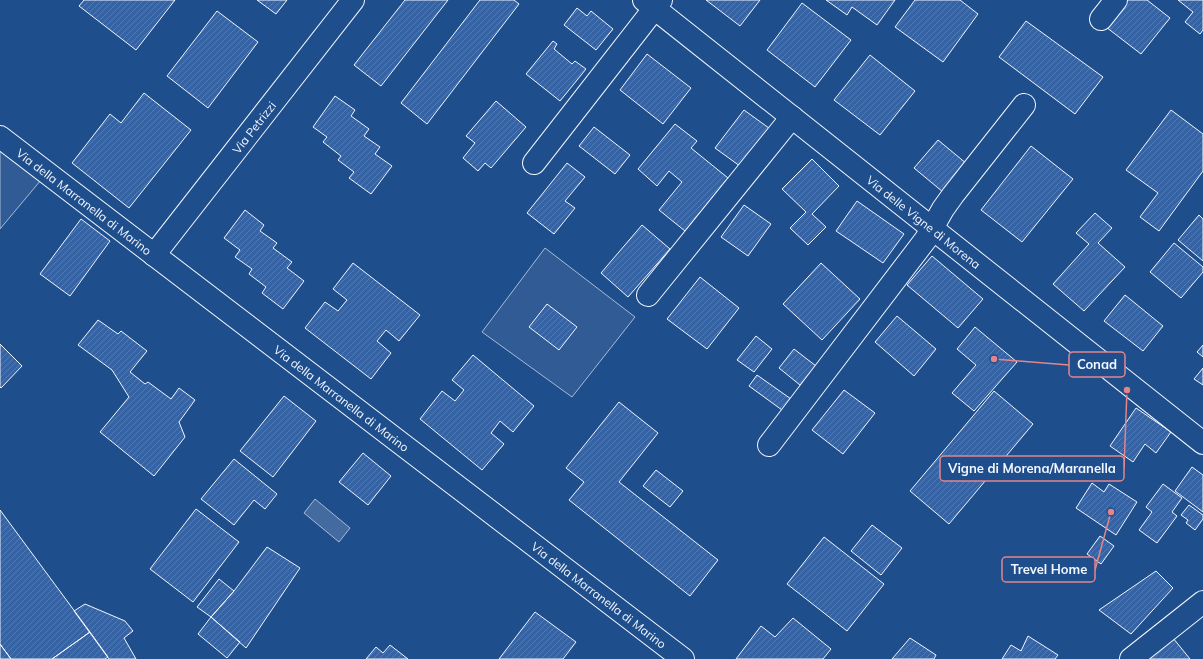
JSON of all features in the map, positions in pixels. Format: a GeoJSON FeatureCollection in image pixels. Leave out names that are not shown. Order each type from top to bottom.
{"type":"FeatureCollection","features":[{"type":"Feature","properties":{"kind":"street","name":"Via Petrizzi"},"geometry":{"type":"LineString","coordinates":[[154,255],[353,0]]}},
{"type":"Feature","properties":{"kind":"street"},"geometry":{"type":"LineString","coordinates":[[1101,19],[1116,0]]}},
{"type":"Feature","properties":{"kind":"street"},"geometry":{"type":"LineString","coordinates":[[534,163],[653,3]]}},
{"type":"Feature","properties":{"kind":"street","name":"Via delle Vigne di Morena"},"geometry":{"type":"LineString","coordinates":[[653,3],[792,117],[1203,443]]}},
{"type":"Feature","properties":{"kind":"street"},"geometry":{"type":"LineString","coordinates":[[769,445],[922,245],[943,209],[1024,105]]}},
{"type":"Feature","properties":{"kind":"street"},"geometry":{"type":"LineString","coordinates":[[648,295],[792,117]]}},
{"type":"Feature","properties":{"kind":"street","name":"Via della Marranella di Marino"},"geometry":{"type":"LineString","coordinates":[[0,137],[683,659]]}},
{"type":"Feature","properties":{"kind":"street"},"geometry":{"type":"LineString","coordinates":[[1131,659],[1203,602]]}},
{"type":"Feature","properties":{"kind":"shaded area"},"geometry":{"type":"Polygon","coordinates":[[[0,149],[41,180],[0,229],[0,149]]]}},
{"type":"Feature","properties":{"kind":"shaded area"},"geometry":{"type":"Polygon","coordinates":[[[545,248],[635,317],[572,397],[482,332],[545,248]]]}},
{"type":"Feature","properties":{"kind":"shaded area"},"geometry":{"type":"Polygon","coordinates":[[[315,499],[350,528],[339,542],[304,513],[315,499]]]}},
{"type":"Feature","properties":{"kind":"building"},"geometry":{"type":"Polygon","coordinates":[[[84,0],[175,0],[136,50],[79,6],[84,0]]]}},
{"type":"Feature","properties":{"kind":"building"},"geometry":{"type":"Polygon","coordinates":[[[257,0],[287,0],[276,14],[257,0]]]}},
{"type":"Feature","properties":{"kind":"building"},"geometry":{"type":"Polygon","coordinates":[[[405,0],[448,0],[381,86],[354,65],[405,0]]]}},
{"type":"Feature","properties":{"kind":"building"},"geometry":{"type":"Polygon","coordinates":[[[480,0],[514,0],[519,4],[427,124],[401,103],[480,0]]]}},
{"type":"Feature","properties":{"kind":"building"},"geometry":{"type":"Polygon","coordinates":[[[706,0],[760,0],[740,26],[706,0]]]}},
{"type":"Feature","properties":{"kind":"building"},"geometry":{"type":"Polygon","coordinates":[[[826,0],[895,0],[877,25],[852,7],[847,15],[826,0]]]}},
{"type":"Feature","properties":{"kind":"building"},"geometry":{"type":"Polygon","coordinates":[[[915,0],[960,0],[978,14],[943,62],[895,27],[915,0]]]}},
{"type":"Feature","properties":{"kind":"building"},"geometry":{"type":"Polygon","coordinates":[[[1127,0],[1147,0],[1170,18],[1141,54],[1106,27],[1127,0]]]}},
{"type":"Feature","properties":{"kind":"building"},"geometry":{"type":"Polygon","coordinates":[[[1178,0],[1203,0],[1203,30],[1200,34],[1185,22],[1193,12],[1178,0]]]}},
{"type":"Feature","properties":{"kind":"building"},"geometry":{"type":"Polygon","coordinates":[[[802,3],[851,40],[815,87],[767,50],[802,3]]]}},
{"type":"Feature","properties":{"kind":"building"},"geometry":{"type":"Polygon","coordinates":[[[577,8],[587,16],[591,11],[613,29],[596,50],[564,25],[577,8]]]}},
{"type":"Feature","properties":{"kind":"building"},"geometry":{"type":"Polygon","coordinates":[[[217,11],[258,42],[208,108],[167,76],[217,11]]]}},
{"type":"Feature","properties":{"kind":"building"},"geometry":{"type":"Polygon","coordinates":[[[1026,21],[1103,77],[1075,114],[999,57],[1026,21]]]}},
{"type":"Feature","properties":{"kind":"building"},"geometry":{"type":"Polygon","coordinates":[[[553,41],[557,44],[554,49],[572,64],[575,61],[586,69],[560,101],[526,74],[553,41]]]}},
{"type":"Feature","properties":{"kind":"building"},"geometry":{"type":"Polygon","coordinates":[[[647,54],[691,88],[663,124],[620,90],[647,54]]]}},
{"type":"Feature","properties":{"kind":"building"},"geometry":{"type":"Polygon","coordinates":[[[870,55],[915,91],[880,135],[834,100],[870,55]]]}},
{"type":"Feature","properties":{"kind":"building"},"geometry":{"type":"Polygon","coordinates":[[[144,93],[191,130],[129,208],[72,163],[110,114],[121,123],[144,93]]]}},
{"type":"Feature","properties":{"kind":"building"},"geometry":{"type":"Polygon","coordinates":[[[335,96],[355,110],[351,116],[369,129],[364,136],[380,147],[375,154],[392,166],[371,194],[349,178],[354,172],[338,160],[341,156],[323,142],[327,137],[313,127],[335,96]]]}},
{"type":"Feature","properties":{"kind":"building"},"geometry":{"type":"Polygon","coordinates":[[[496,101],[526,127],[491,168],[485,163],[478,171],[463,158],[475,143],[466,136],[496,101]]]}},
{"type":"Feature","properties":{"kind":"building"},"geometry":{"type":"Polygon","coordinates":[[[744,110],[773,131],[744,169],[715,148],[744,110]]]}},
{"type":"Feature","properties":{"kind":"building"},"geometry":{"type":"Polygon","coordinates":[[[1171,110],[1203,134],[1203,171],[1159,231],[1140,217],[1158,193],[1126,170],[1171,110]]]}},
{"type":"Feature","properties":{"kind":"building"},"geometry":{"type":"Polygon","coordinates":[[[675,124],[697,141],[691,148],[728,178],[685,231],[659,210],[682,182],[669,171],[657,186],[638,169],[675,124]]]}},
{"type":"Feature","properties":{"kind":"building"},"geometry":{"type":"Polygon","coordinates":[[[594,127],[630,155],[615,174],[579,146],[594,127]]]}},
{"type":"Feature","properties":{"kind":"building"},"geometry":{"type":"Polygon","coordinates":[[[938,140],[967,164],[943,192],[914,168],[938,140]]]}},
{"type":"Feature","properties":{"kind":"building"},"geometry":{"type":"Polygon","coordinates":[[[1031,146],[1073,179],[1022,242],[981,210],[1031,146]]]}},
{"type":"Feature","properties":{"kind":"building"},"geometry":{"type":"Polygon","coordinates":[[[812,159],[839,186],[812,214],[826,227],[808,245],[790,228],[806,212],[782,189],[812,159]]]}},
{"type":"Feature","properties":{"kind":"building"},"geometry":{"type":"Polygon","coordinates":[[[567,163],[585,177],[565,201],[575,208],[554,234],[527,213],[567,163]]]}},
{"type":"Feature","properties":{"kind":"building"},"geometry":{"type":"Polygon","coordinates":[[[857,201],[904,234],[883,263],[836,231],[857,201]]]}},
{"type":"Feature","properties":{"kind":"building"},"geometry":{"type":"Polygon","coordinates":[[[744,205],[771,224],[748,256],[721,237],[744,205]]]}},
{"type":"Feature","properties":{"kind":"building"},"geometry":{"type":"Polygon","coordinates":[[[245,210],[264,225],[260,231],[277,243],[273,248],[292,262],[287,268],[304,281],[283,309],[262,293],[266,287],[249,274],[252,269],[235,257],[240,250],[224,238],[245,210]]]}},
{"type":"Feature","properties":{"kind":"building"},"geometry":{"type":"Polygon","coordinates":[[[1095,213],[1112,228],[1098,243],[1125,267],[1084,311],[1053,284],[1089,244],[1076,233],[1095,213]]]}},
{"type":"Feature","properties":{"kind":"building"},"geometry":{"type":"Polygon","coordinates":[[[1199,215],[1203,219],[1203,261],[1178,240],[1199,215]]]}},
{"type":"Feature","properties":{"kind":"building"},"geometry":{"type":"Polygon","coordinates":[[[81,219],[110,241],[70,296],[40,274],[81,219]]]}},
{"type":"Feature","properties":{"kind":"building"},"geometry":{"type":"Polygon","coordinates":[[[642,225],[670,249],[628,297],[601,273],[642,225]]]}},
{"type":"Feature","properties":{"kind":"building"},"geometry":{"type":"Polygon","coordinates":[[[1174,243],[1203,267],[1203,272],[1181,298],[1150,272],[1174,243]]]}},
{"type":"Feature","properties":{"kind":"building"},"geometry":{"type":"Polygon","coordinates":[[[932,256],[983,299],[958,328],[907,285],[932,256]]]}},
{"type":"Feature","properties":{"kind":"building"},"geometry":{"type":"Polygon","coordinates":[[[353,263],[420,315],[399,341],[386,330],[377,341],[391,353],[371,379],[305,328],[325,302],[338,311],[347,300],[333,289],[353,263]]]}},
{"type":"Feature","properties":{"kind":"building"},"geometry":{"type":"Polygon","coordinates":[[[821,263],[860,299],[822,340],[783,304],[821,263]]]}},
{"type":"Feature","properties":{"kind":"building"},"geometry":{"type":"Polygon","coordinates":[[[700,277],[739,308],[707,349],[667,319],[700,277]]]}},
{"type":"Feature","properties":{"kind":"building"},"geometry":{"type":"Polygon","coordinates":[[[1125,295],[1163,326],[1143,351],[1104,321],[1125,295]]]}},
{"type":"Feature","properties":{"kind":"building"},"geometry":{"type":"Polygon","coordinates":[[[547,304],[577,327],[559,350],[529,327],[547,304]]]}},
{"type":"Feature","properties":{"kind":"building"},"geometry":{"type":"Polygon","coordinates":[[[897,316],[936,349],[914,376],[875,342],[897,316]]]}},
{"type":"Feature","properties":{"kind":"building"},"geometry":{"type":"Polygon","coordinates":[[[98,320],[118,334],[121,331],[147,351],[130,372],[145,384],[148,382],[171,399],[179,388],[195,400],[179,422],[185,437],[154,476],[100,432],[129,397],[112,370],[78,345],[98,320]]]}},
{"type":"Feature","properties":{"kind":"building"},"geometry":{"type":"Polygon","coordinates":[[[975,327],[1017,362],[974,411],[952,393],[976,365],[957,349],[975,327]]]}},
{"type":"Feature","properties":{"kind":"building"},"geometry":{"type":"Polygon","coordinates":[[[756,336],[772,349],[754,372],[737,360],[756,336]]]}},
{"type":"Feature","properties":{"kind":"building"},"geometry":{"type":"Polygon","coordinates":[[[0,344],[22,366],[1,388],[0,387],[0,344]]]}},
{"type":"Feature","properties":{"kind":"building"},"geometry":{"type":"Polygon","coordinates":[[[1203,345],[1203,357],[1197,352],[1203,345]]]}},
{"type":"Feature","properties":{"kind":"building"},"geometry":{"type":"Polygon","coordinates":[[[794,349],[816,366],[800,385],[779,368],[794,349]]]}},
{"type":"Feature","properties":{"kind":"building"},"geometry":{"type":"Polygon","coordinates":[[[473,355],[534,406],[513,432],[500,421],[491,433],[504,444],[482,470],[420,419],[442,391],[455,401],[464,390],[452,380],[473,355]]]}},
{"type":"Feature","properties":{"kind":"building"},"geometry":{"type":"Polygon","coordinates":[[[1203,368],[1203,385],[1194,379],[1203,368]]]}},
{"type":"Feature","properties":{"kind":"building"},"geometry":{"type":"Polygon","coordinates":[[[757,375],[791,399],[782,410],[749,386],[757,375]]]}},
{"type":"Feature","properties":{"kind":"building"},"geometry":{"type":"Polygon","coordinates":[[[844,390],[875,413],[843,454],[812,430],[844,390]]]}},
{"type":"Feature","properties":{"kind":"building"},"geometry":{"type":"Polygon","coordinates":[[[994,391],[1033,424],[949,524],[910,491],[994,391]]]}},
{"type":"Feature","properties":{"kind":"building"},"geometry":{"type":"Polygon","coordinates":[[[284,396],[316,421],[273,477],[240,451],[284,396]]]}},
{"type":"Feature","properties":{"kind":"building"},"geometry":{"type":"Polygon","coordinates":[[[619,402],[658,433],[619,482],[718,560],[690,596],[569,500],[584,482],[566,468],[619,402]]]}},
{"type":"Feature","properties":{"kind":"building"},"geometry":{"type":"Polygon","coordinates":[[[1136,408],[1171,432],[1156,453],[1145,444],[1133,462],[1110,446],[1136,408]]]}},
{"type":"Feature","properties":{"kind":"building"},"geometry":{"type":"Polygon","coordinates":[[[363,453],[391,476],[368,505],[339,482],[363,453]]]}},
{"type":"Feature","properties":{"kind":"building"},"geometry":{"type":"Polygon","coordinates":[[[234,459],[277,494],[265,509],[254,500],[234,525],[201,499],[234,459]]]}},
{"type":"Feature","properties":{"kind":"building"},"geometry":{"type":"Polygon","coordinates":[[[1192,467],[1203,475],[1203,512],[1175,491],[1192,467]]]}},
{"type":"Feature","properties":{"kind":"building"},"geometry":{"type":"Polygon","coordinates":[[[656,470],[683,491],[670,507],[643,486],[656,470]]]}},
{"type":"Feature","properties":{"kind":"building"},"geometry":{"type":"Polygon","coordinates":[[[1092,483],[1104,492],[1109,484],[1137,502],[1116,535],[1076,508],[1092,483]]]}},
{"type":"Feature","properties":{"kind":"building"},"geometry":{"type":"Polygon","coordinates":[[[1163,484],[1182,498],[1172,512],[1177,516],[1157,543],[1139,530],[1152,512],[1146,507],[1163,484]]]}},
{"type":"Feature","properties":{"kind":"building"},"geometry":{"type":"Polygon","coordinates":[[[1189,505],[1203,515],[1203,519],[1195,530],[1186,523],[1188,520],[1181,515],[1189,505]]]}},
{"type":"Feature","properties":{"kind":"building"},"geometry":{"type":"Polygon","coordinates":[[[196,509],[239,542],[193,602],[150,569],[196,509]]]}},
{"type":"Feature","properties":{"kind":"building"},"geometry":{"type":"Polygon","coordinates":[[[0,510],[90,632],[52,659],[11,659],[0,644],[0,510]]]}},
{"type":"Feature","properties":{"kind":"building"},"geometry":{"type":"Polygon","coordinates":[[[872,525],[902,548],[881,575],[851,551],[872,525]]]}},
{"type":"Feature","properties":{"kind":"building"},"geometry":{"type":"Polygon","coordinates":[[[1100,536],[1114,546],[1101,564],[1087,554],[1100,536]]]}},
{"type":"Feature","properties":{"kind":"building"},"geometry":{"type":"Polygon","coordinates":[[[824,537],[884,584],[847,631],[787,584],[824,537]]]}},
{"type":"Feature","properties":{"kind":"building"},"geometry":{"type":"Polygon","coordinates":[[[267,547],[300,568],[246,648],[211,617],[234,591],[267,547]]]}},
{"type":"Feature","properties":{"kind":"building"},"geometry":{"type":"Polygon","coordinates":[[[1156,571],[1173,588],[1131,634],[1099,610],[1156,571]]]}},
{"type":"Feature","properties":{"kind":"building"},"geometry":{"type":"Polygon","coordinates":[[[219,579],[234,591],[211,617],[197,607],[219,579]]]}},
{"type":"Feature","properties":{"kind":"building"},"geometry":{"type":"Polygon","coordinates":[[[85,604],[125,621],[133,631],[124,638],[136,659],[109,659],[74,611],[85,604]]]}},
{"type":"Feature","properties":{"kind":"building"},"geometry":{"type":"Polygon","coordinates":[[[535,612],[576,642],[563,659],[499,659],[535,612]]]}},
{"type":"Feature","properties":{"kind":"building"},"geometry":{"type":"Polygon","coordinates":[[[211,617],[240,642],[227,658],[198,634],[211,617]]]}},
{"type":"Feature","properties":{"kind":"building"},"geometry":{"type":"Polygon","coordinates":[[[793,618],[831,649],[823,659],[736,659],[761,626],[775,637],[793,618]]]}},
{"type":"Feature","properties":{"kind":"building"},"geometry":{"type":"Polygon","coordinates":[[[90,632],[108,657],[105,659],[52,659],[90,632]]]}},
{"type":"Feature","properties":{"kind":"building"},"geometry":{"type":"Polygon","coordinates":[[[1028,636],[1058,655],[1055,659],[1002,659],[1011,645],[1021,651],[1028,636]]]}},
{"type":"Feature","properties":{"kind":"building"},"geometry":{"type":"Polygon","coordinates":[[[910,638],[936,655],[934,659],[892,659],[910,638]]]}},
{"type":"Feature","properties":{"kind":"building"},"geometry":{"type":"Polygon","coordinates":[[[1173,638],[1190,659],[1146,659],[1173,638]]]}},
{"type":"Feature","properties":{"kind":"building"},"geometry":{"type":"Polygon","coordinates":[[[0,644],[11,659],[0,659],[0,644]]]}},
{"type":"Feature","properties":{"kind":"building"},"geometry":{"type":"Polygon","coordinates":[[[390,645],[408,659],[366,659],[376,647],[383,653],[390,645]]]}},
{"type":"Feature","properties":{"kind":"place","name":"Conad"},"geometry":{"type":"Point","coordinates":[994,359]}},
{"type":"Feature","properties":{"kind":"place","name":"Vigne di Morena/Maranella"},"geometry":{"type":"Point","coordinates":[1127,390]}},
{"type":"Feature","properties":{"kind":"place","name":"Trevel Home"},"geometry":{"type":"Point","coordinates":[1111,512]}}]}
